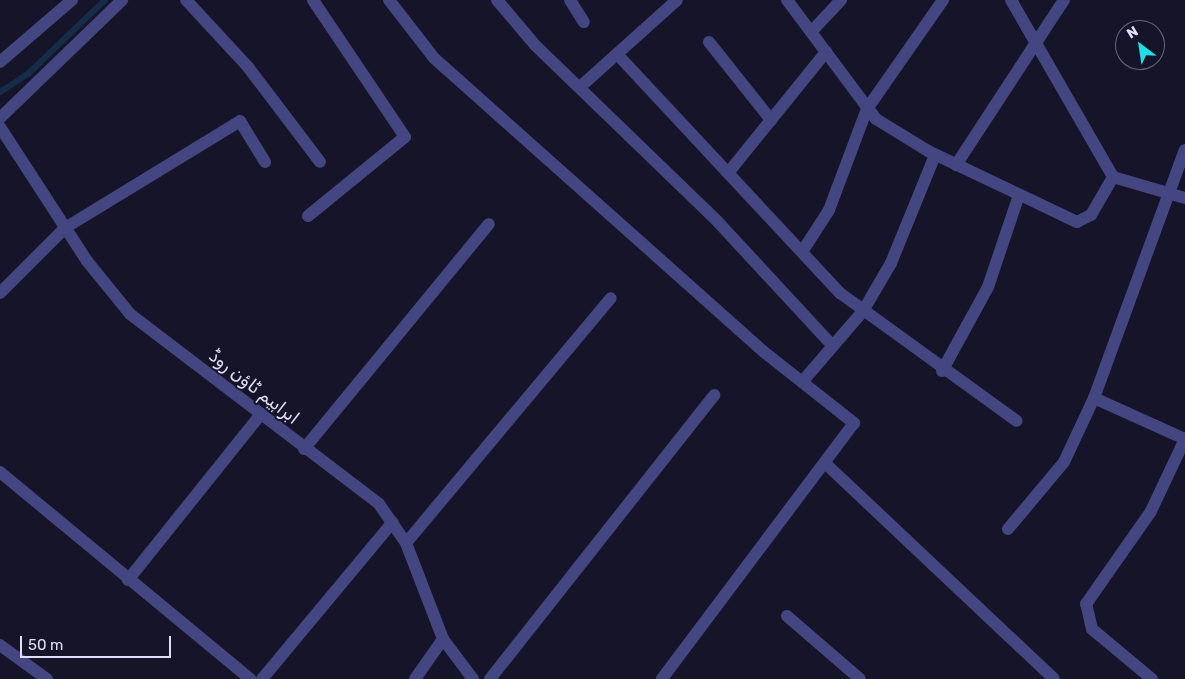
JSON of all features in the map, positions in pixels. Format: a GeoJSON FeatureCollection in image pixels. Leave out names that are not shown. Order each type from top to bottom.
{"type":"FeatureCollection","features":[{"type":"Feature","properties":{"kind":"street"},"geometry":{"type":"LineString","coordinates":[[0,62],[72,0]]}},
{"type":"Feature","properties":{"kind":"street"},"geometry":{"type":"LineString","coordinates":[[0,118],[122,0]]}},
{"type":"Feature","properties":{"kind":"street"},"geometry":{"type":"LineString","coordinates":[[186,0],[248,67],[320,162]]}},
{"type":"Feature","properties":{"kind":"street"},"geometry":{"type":"LineString","coordinates":[[308,216],[406,137],[313,0]]}},
{"type":"Feature","properties":{"kind":"street"},"geometry":{"type":"LineString","coordinates":[[389,0],[434,58],[802,382],[854,423],[826,464],[662,679]]}},
{"type":"Feature","properties":{"kind":"street"},"geometry":{"type":"LineString","coordinates":[[497,0],[580,88],[718,222],[833,346]]}},
{"type":"Feature","properties":{"kind":"street"},"geometry":{"type":"LineString","coordinates":[[570,0],[584,22]]}},
{"type":"Feature","properties":{"kind":"street"},"geometry":{"type":"LineString","coordinates":[[788,0],[867,109],[893,131],[935,155],[1077,222],[1091,215],[1113,177]]}},
{"type":"Feature","properties":{"kind":"street"},"geometry":{"type":"LineString","coordinates":[[811,32],[841,0]]}},
{"type":"Feature","properties":{"kind":"street"},"geometry":{"type":"LineString","coordinates":[[802,252],[829,210],[867,109],[943,0]]}},
{"type":"Feature","properties":{"kind":"street"},"geometry":{"type":"LineString","coordinates":[[1011,0],[1113,177],[1185,198]]}},
{"type":"Feature","properties":{"kind":"street"},"geometry":{"type":"LineString","coordinates":[[956,165],[1064,0]]}},
{"type":"Feature","properties":{"kind":"street"},"geometry":{"type":"LineString","coordinates":[[580,88],[672,2]]}},
{"type":"Feature","properties":{"kind":"street"},"geometry":{"type":"LineString","coordinates":[[709,42],[771,120]]}},
{"type":"Feature","properties":{"kind":"street"},"geometry":{"type":"LineString","coordinates":[[728,173],[826,52]]}},
{"type":"Feature","properties":{"kind":"street"},"geometry":{"type":"LineString","coordinates":[[617,54],[802,252],[863,311],[942,371],[1017,421]]}},
{"type":"Feature","properties":{"kind":"street"},"geometry":{"type":"LineString","coordinates":[[0,293],[65,228],[240,120],[265,162]]}},
{"type":"Feature","properties":{"kind":"street","name":"ابراہیم ٹاؤن روڈ"},"geometry":{"type":"LineString","coordinates":[[0,126],[65,228],[130,314],[304,449],[353,480],[393,522],[406,543],[443,639],[473,679]]}},
{"type":"Feature","properties":{"kind":"street"},"geometry":{"type":"LineString","coordinates":[[1008,529],[1064,462],[1094,398],[1171,193],[1185,150]]}},
{"type":"Feature","properties":{"kind":"street"},"geometry":{"type":"LineString","coordinates":[[802,382],[863,311],[891,263],[935,155]]}},
{"type":"Feature","properties":{"kind":"street"},"geometry":{"type":"LineString","coordinates":[[942,371],[988,287],[1018,194]]}},
{"type":"Feature","properties":{"kind":"street"},"geometry":{"type":"LineString","coordinates":[[304,449],[489,224]]}},
{"type":"Feature","properties":{"kind":"street"},"geometry":{"type":"LineString","coordinates":[[406,543],[611,298]]}},
{"type":"Feature","properties":{"kind":"street"},"geometry":{"type":"LineString","coordinates":[[490,679],[714,396]]}},
{"type":"Feature","properties":{"kind":"street"},"geometry":{"type":"LineString","coordinates":[[1094,398],[1185,439],[1151,511],[1086,604],[1092,629],[1152,679]]}},
{"type":"Feature","properties":{"kind":"street"},"geometry":{"type":"LineString","coordinates":[[128,580],[261,414]]}},
{"type":"Feature","properties":{"kind":"street"},"geometry":{"type":"LineString","coordinates":[[826,464],[1054,679]]}},
{"type":"Feature","properties":{"kind":"street"},"geometry":{"type":"LineString","coordinates":[[0,472],[128,580],[250,679]]}},
{"type":"Feature","properties":{"kind":"street"},"geometry":{"type":"LineString","coordinates":[[262,679],[393,522]]}},
{"type":"Feature","properties":{"kind":"street"},"geometry":{"type":"LineString","coordinates":[[787,616],[860,679]]}},
{"type":"Feature","properties":{"kind":"street"},"geometry":{"type":"LineString","coordinates":[[415,679],[443,639]]}},
{"type":"Feature","properties":{"kind":"street"},"geometry":{"type":"LineString","coordinates":[[0,645],[47,679]]}},
{"type":"Feature","properties":{"kind":"waterway"},"geometry":{"type":"LineString","coordinates":[[0,92],[28,74],[105,0]]}}]}
